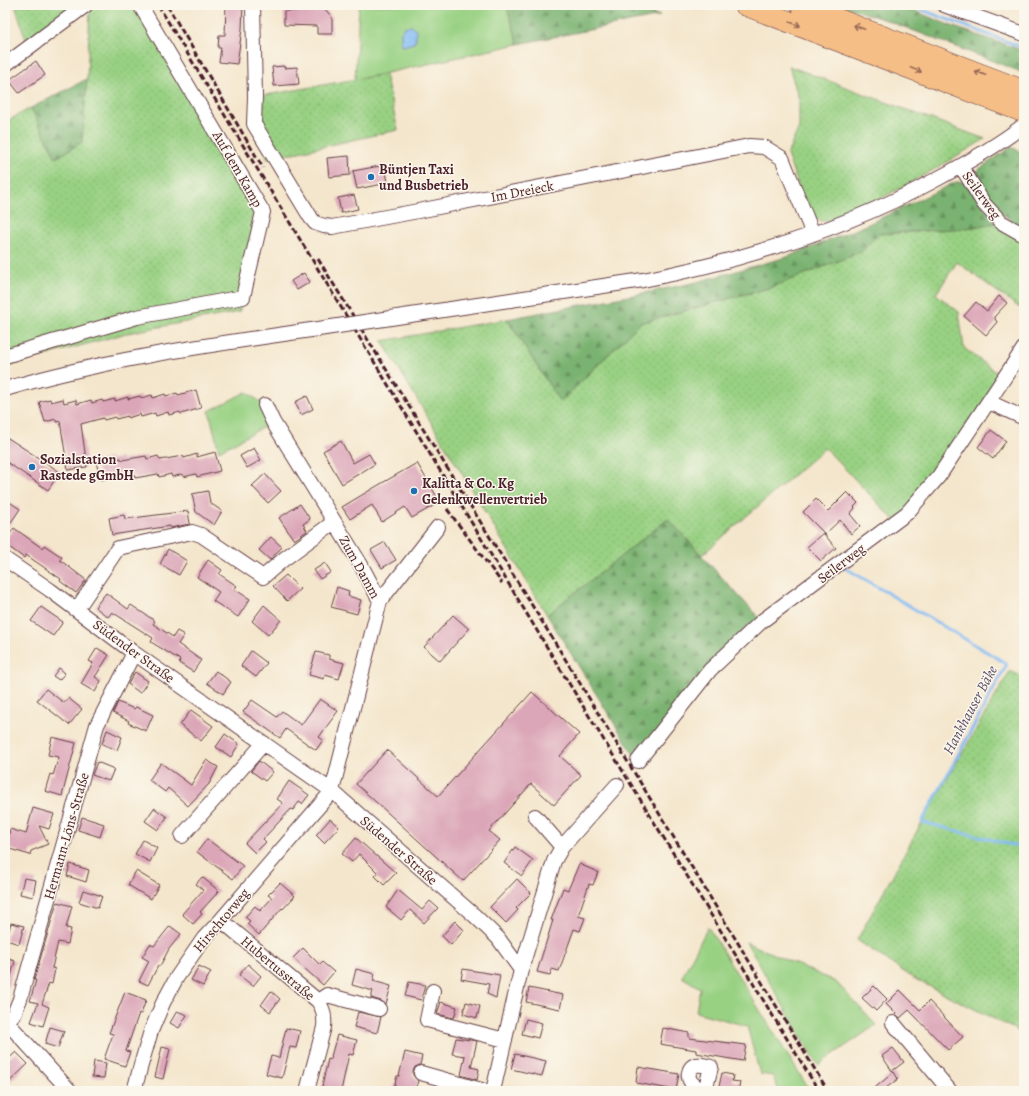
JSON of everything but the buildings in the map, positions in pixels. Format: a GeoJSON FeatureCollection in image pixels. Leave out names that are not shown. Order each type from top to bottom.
{"type":"FeatureCollection","features":[{"type":"Feature","properties":{"kind":"highway"},"geometry":{"type":"LineString","coordinates":[[745,5],[1024,112]]}},
{"type":"Feature","properties":{"kind":"highway"},"geometry":{"type":"LineString","coordinates":[[801,5],[1020,89]]}},
{"type":"Feature","properties":{"kind":"street"},"geometry":{"type":"LineString","coordinates":[[5,65],[86,5]]}},
{"type":"Feature","properties":{"kind":"street","name":"Auf dem Kamp"},"geometry":{"type":"LineString","coordinates":[[5,356],[137,317],[243,297],[263,212],[140,5]]}},
{"type":"Feature","properties":{"kind":"street","name":"Im Dreieck"},"geometry":{"type":"LineString","coordinates":[[253,5],[255,97],[254,124],[301,203],[315,223],[324,226],[332,226],[406,214],[749,146],[764,147],[782,158],[813,234]]}},
{"type":"Feature","properties":{"kind":"street"},"geometry":{"type":"LineString","coordinates":[[944,5],[1024,34]]}},
{"type":"Feature","properties":{"kind":"street"},"geometry":{"type":"LineString","coordinates":[[5,389],[59,374],[136,357],[585,289],[683,272],[769,250],[813,234],[891,202],[961,166],[1024,125]]}},
{"type":"Feature","properties":{"kind":"street","name":"Seilerweg"},"geometry":{"type":"LineString","coordinates":[[961,166],[984,204],[1001,222],[1024,234]]}},
{"type":"Feature","properties":{"kind":"street","name":"Seilerweg"},"geometry":{"type":"LineString","coordinates":[[638,761],[710,670],[742,639],[762,621],[907,513],[939,476],[1024,348]]}},
{"type":"Feature","properties":{"kind":"street"},"geometry":{"type":"LineString","coordinates":[[989,402],[1024,418]]}},
{"type":"Feature","properties":{"kind":"street","name":"Zum Damm"},"geometry":{"type":"LineString","coordinates":[[265,406],[273,422],[361,565],[380,601],[332,791]]}},
{"type":"Feature","properties":{"kind":"street"},"geometry":{"type":"LineString","coordinates":[[76,609],[118,548],[192,532],[200,535],[263,577],[284,559],[334,522]]}},
{"type":"Feature","properties":{"kind":"street"},"geometry":{"type":"LineString","coordinates":[[380,601],[438,528]]}},
{"type":"Feature","properties":{"kind":"street","name":"Südender Straße"},"geometry":{"type":"LineString","coordinates":[[5,559],[76,609],[134,653],[332,791],[498,938],[521,970]]}},
{"type":"Feature","properties":{"kind":"street","name":"Hermann-Löns-Straße"},"geometry":{"type":"LineString","coordinates":[[6,1021],[14,1014],[20,999],[97,725],[134,653]]}},
{"type":"Feature","properties":{"kind":"street"},"geometry":{"type":"LineString","coordinates":[[182,836],[264,743]]}},
{"type":"Feature","properties":{"kind":"street"},"geometry":{"type":"LineString","coordinates":[[492,1091],[521,970],[554,861],[562,847],[617,785]]}},
{"type":"Feature","properties":{"kind":"street","name":"Hirschtorweg"},"geometry":{"type":"LineString","coordinates":[[134,1091],[151,1031],[163,1003],[177,977],[204,938],[332,791]]}},
{"type":"Feature","properties":{"kind":"street"},"geometry":{"type":"LineString","coordinates":[[535,816],[562,847]]}},
{"type":"Feature","properties":{"kind":"street","name":"Hubertusstraße"},"geometry":{"type":"LineString","coordinates":[[221,920],[318,1001],[323,1009],[325,1020],[324,1027],[307,1091]]}},
{"type":"Feature","properties":{"kind":"street"},"geometry":{"type":"LineString","coordinates":[[433,991],[427,1020],[504,1040]]}},
{"type":"Feature","properties":{"kind":"street"},"geometry":{"type":"LineString","coordinates":[[318,1001],[327,995],[379,1009]]}},
{"type":"Feature","properties":{"kind":"street"},"geometry":{"type":"LineString","coordinates":[[6,1021],[70,1091]]}},
{"type":"Feature","properties":{"kind":"street"},"geometry":{"type":"LineString","coordinates":[[893,1023],[950,1091]]}},
{"type":"Feature","properties":{"kind":"street"},"geometry":{"type":"LineString","coordinates":[[701,1091],[692,1083],[688,1076],[690,1068],[694,1065],[702,1064],[711,1067],[705,1091]]}},
{"type":"Feature","properties":{"kind":"street"},"geometry":{"type":"LineString","coordinates":[[420,1073],[485,1091]]}},
{"type":"Feature","properties":{"kind":"green space"},"geometry":{"type":"Polygon","coordinates":[[[15,5],[86,5],[28,47],[15,5]]]}},
{"type":"Feature","properties":{"kind":"green space"},"geometry":{"type":"Polygon","coordinates":[[[90,5],[141,5],[266,206],[244,298],[239,312],[127,333],[14,364],[5,369],[5,122],[31,108],[56,158],[82,142],[87,79],[90,5]]]}},
{"type":"Feature","properties":{"kind":"green space"},"geometry":{"type":"Polygon","coordinates":[[[359,5],[506,5],[518,44],[355,80],[359,5]]]}},
{"type":"Feature","properties":{"kind":"green space"},"geometry":{"type":"Polygon","coordinates":[[[506,5],[630,5],[660,16],[518,44],[506,5]]]}},
{"type":"Feature","properties":{"kind":"green space"},"geometry":{"type":"Polygon","coordinates":[[[839,5],[900,5],[954,27],[1024,51],[1024,73],[886,20],[839,5]]]}},
{"type":"Feature","properties":{"kind":"green space"},"geometry":{"type":"Polygon","coordinates":[[[789,66],[985,139],[937,168],[882,198],[833,220],[821,221],[810,216],[787,155],[799,127],[799,100],[789,66]]]}},
{"type":"Feature","properties":{"kind":"green space"},"geometry":{"type":"Polygon","coordinates":[[[385,74],[398,130],[267,159],[255,97],[385,74]]]}},
{"type":"Feature","properties":{"kind":"green space"},"geometry":{"type":"Polygon","coordinates":[[[87,79],[82,142],[56,158],[31,108],[87,79]]]}},
{"type":"Feature","properties":{"kind":"green space"},"geometry":{"type":"Polygon","coordinates":[[[1011,147],[1024,153],[1024,230],[992,206],[976,177],[979,169],[1011,147]]]}},
{"type":"Feature","properties":{"kind":"green space"},"geometry":{"type":"Polygon","coordinates":[[[956,182],[965,182],[996,223],[968,228],[878,234],[861,252],[772,287],[640,323],[560,402],[507,319],[693,283],[787,257],[862,227],[956,182]]]}},
{"type":"Feature","properties":{"kind":"green space"},"geometry":{"type":"Polygon","coordinates":[[[996,223],[1024,238],[1024,311],[957,262],[936,294],[959,312],[964,348],[1001,376],[939,476],[896,522],[825,448],[702,555],[668,519],[547,615],[382,341],[507,319],[560,402],[640,323],[772,287],[861,252],[878,234],[968,228],[996,223]]]}},
{"type":"Feature","properties":{"kind":"green space"},"geometry":{"type":"Polygon","coordinates":[[[246,392],[265,405],[273,422],[219,451],[209,411],[246,392]]]}},
{"type":"Feature","properties":{"kind":"green space"},"geometry":{"type":"Polygon","coordinates":[[[668,519],[762,621],[637,760],[547,615],[668,519]]]}},
{"type":"Feature","properties":{"kind":"green space"},"geometry":{"type":"Polygon","coordinates":[[[1010,671],[1024,678],[1024,1034],[913,978],[857,940],[922,822],[1010,671]]]}},
{"type":"Feature","properties":{"kind":"green space"},"geometry":{"type":"Polygon","coordinates":[[[708,927],[810,1091],[779,1091],[773,1076],[760,1074],[747,1026],[696,1012],[700,988],[682,977],[708,927]]]}},
{"type":"Feature","properties":{"kind":"green space"},"geometry":{"type":"Polygon","coordinates":[[[746,942],[836,982],[876,1025],[818,1065],[746,942]]]}},
{"type":"Feature","properties":{"kind":"green space"},"geometry":{"type":"Polygon","coordinates":[[[607,1085],[632,1091],[606,1091],[607,1085]]]}},
{"type":"Feature","properties":{"kind":"water"},"geometry":{"type":"Polygon","coordinates":[[[411,26],[416,29],[416,39],[414,43],[404,46],[401,45],[401,32],[404,27],[411,26]]]}},
{"type":"Feature","properties":{"kind":"waterway"},"geometry":{"type":"LineString","coordinates":[[909,5],[1024,48]]}},
{"type":"Feature","properties":{"kind":"waterway","name":"Hankhauser Bäke"},"geometry":{"type":"LineString","coordinates":[[842,566],[1007,664],[922,822],[1024,848]]}},
{"type":"Feature","properties":{"kind":"railway"},"geometry":{"type":"LineString","coordinates":[[158,5],[559,667],[819,1091]]}},
{"type":"Feature","properties":{"kind":"railway"},"geometry":{"type":"LineString","coordinates":[[167,5],[263,168]]}},
{"type":"Feature","properties":{"kind":"railway"},"geometry":{"type":"LineString","coordinates":[[318,259],[567,662],[828,1091]]}},
{"type":"Feature","properties":{"kind":"railway"},"geometry":{"type":"LineString","coordinates":[[447,509],[502,583]]}},
{"type":"Feature","properties":{"kind":"place","name":"Büntjen Taxi und Busbetrieb"},"geometry":{"type":"Point","coordinates":[371,177]}},
{"type":"Feature","properties":{"kind":"place","name":"Sozialstation Rastede gGmbH"},"geometry":{"type":"Point","coordinates":[32,467]}},
{"type":"Feature","properties":{"kind":"place","name":"Kalitta & Co. Kg Gelenkwellenvertrieb"},"geometry":{"type":"Point","coordinates":[414,491]}}]}
